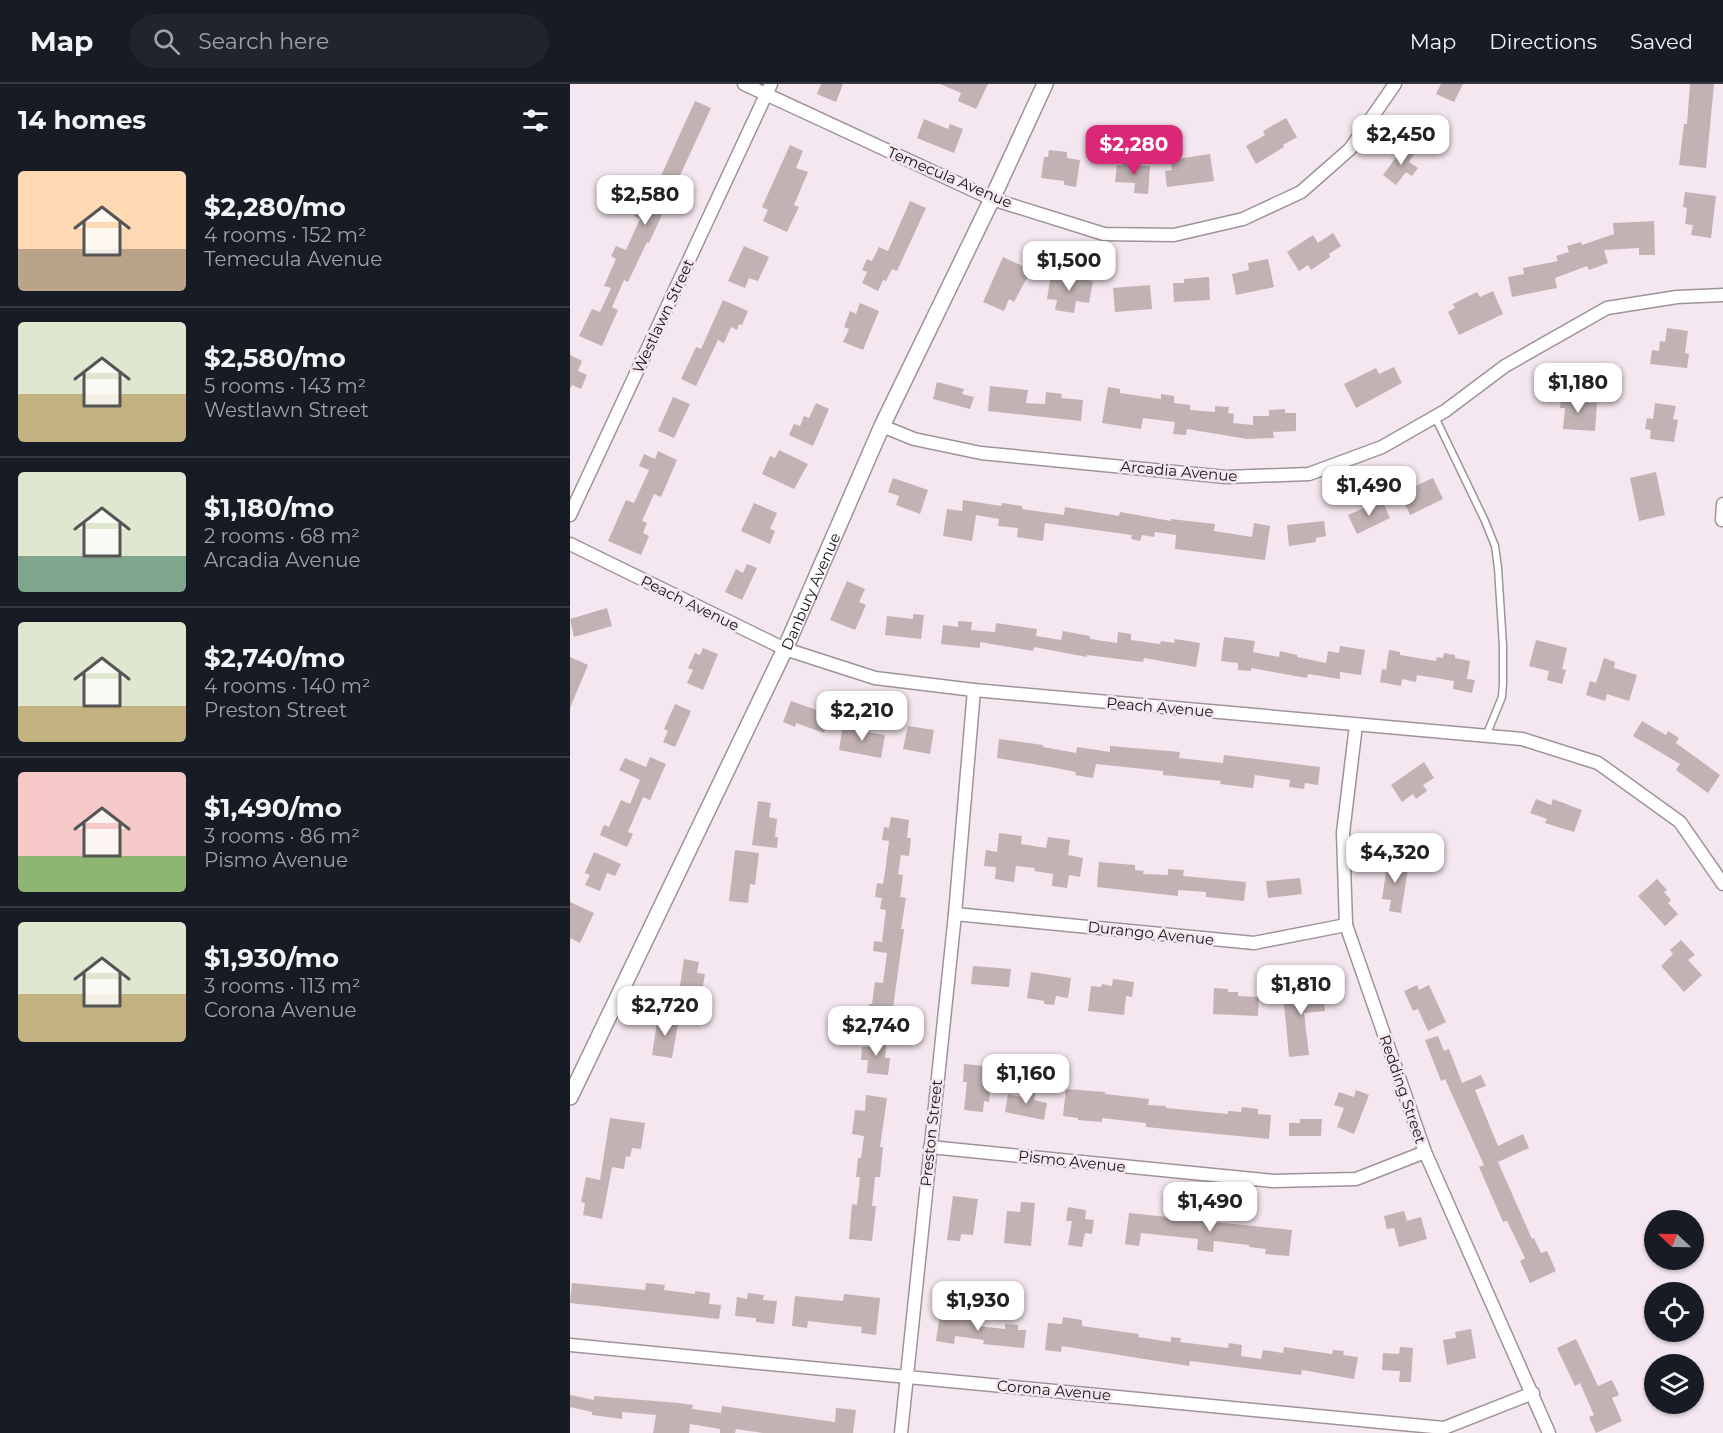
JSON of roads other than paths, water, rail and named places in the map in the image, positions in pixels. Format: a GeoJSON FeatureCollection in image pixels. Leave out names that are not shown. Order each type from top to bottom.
{"type":"FeatureCollection","features":[{"type":"Feature","properties":{"kind":"street","name":"Temecula Avenue"},"geometry":{"type":"LineString","coordinates":[[744,84],[768,89],[992,199],[1104,234],[1174,235],[1243,219],[1300,192],[1350,149],[1395,84]]}},
{"type":"Feature","properties":{"kind":"street","name":"Danbury Avenue"},"geometry":{"type":"LineString","coordinates":[[570,1097],[785,649],[882,426],[1045,84]]}},
{"type":"Feature","properties":{"kind":"street","name":"Westlawn Street"},"geometry":{"type":"LineString","coordinates":[[570,515],[768,89]]}},
{"type":"Feature","properties":{"kind":"street","name":"Arcadia Avenue"},"geometry":{"type":"LineString","coordinates":[[882,426],[915,439],[981,453],[1226,477],[1310,474],[1382,447],[1435,417],[1505,366],[1608,308],[1677,297],[1723,295]]}},
{"type":"Feature","properties":{"kind":"street"},"geometry":{"type":"LineString","coordinates":[[1722,520],[1723,504]]}},
{"type":"Feature","properties":{"kind":"street","name":"Peach Avenue"},"geometry":{"type":"LineString","coordinates":[[570,544],[785,649],[875,678],[974,690],[1522,739],[1599,763],[1680,822],[1723,884]]}},
{"type":"Feature","properties":{"kind":"street","name":"Preston Street"},"geometry":{"type":"LineString","coordinates":[[901,1433],[905,1376],[955,914],[974,690]]}},
{"type":"Feature","properties":{"kind":"street","name":"Redding Street"},"geometry":{"type":"LineString","coordinates":[[1356,725],[1342,833],[1346,925],[1425,1152],[1533,1393],[1548,1433]]}},
{"type":"Feature","properties":{"kind":"street","name":"Durango Avenue"},"geometry":{"type":"LineString","coordinates":[[955,914],[1254,943],[1346,925]]}},
{"type":"Feature","properties":{"kind":"street","name":"Pismo Avenue"},"geometry":{"type":"LineString","coordinates":[[930,1147],[1273,1181],[1356,1179],[1425,1152]]}},
{"type":"Feature","properties":{"kind":"street","name":"Corona Avenue"},"geometry":{"type":"LineString","coordinates":[[570,1345],[1444,1428],[1533,1393]]}},
{"type":"Feature","properties":{"kind":"lane"},"geometry":{"type":"LineString","coordinates":[[1435,417],[1495,546],[1501,612],[1503,683],[1502,697],[1486,736]]}}]}
